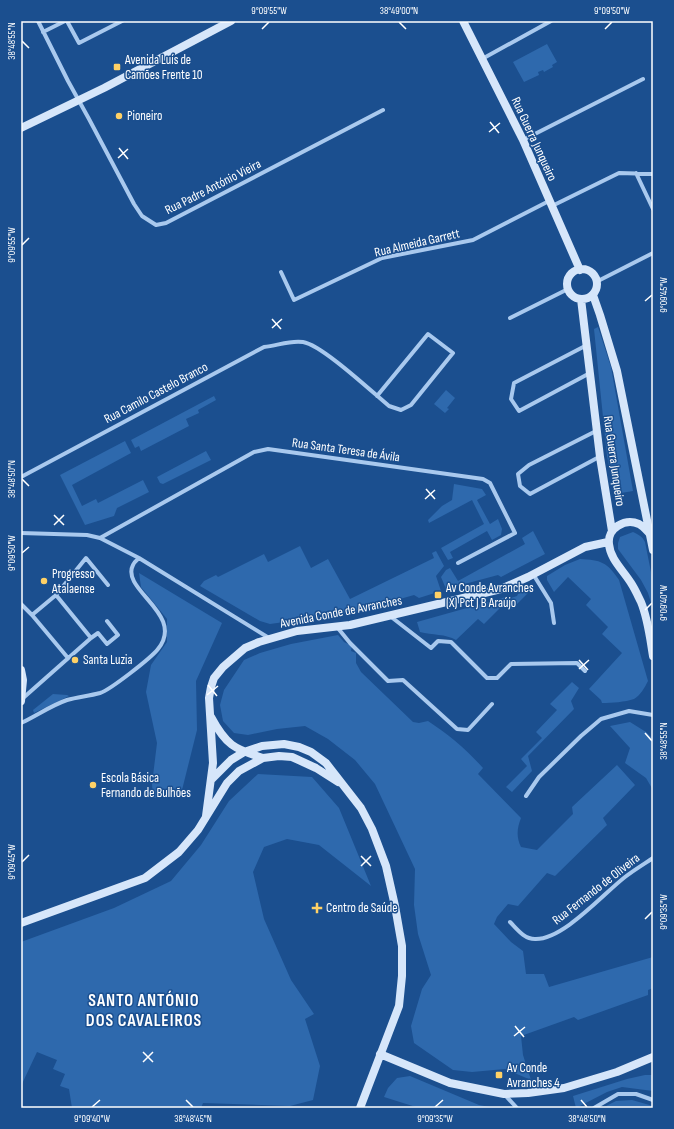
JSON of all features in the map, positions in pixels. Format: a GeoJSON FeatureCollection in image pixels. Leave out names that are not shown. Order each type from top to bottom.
{"type":"FeatureCollection","features":[{"type":"Feature","properties":{"kind":"street","name":"Rua Padre António Vieira"},"geometry":{"type":"LineString","coordinates":[[38,21],[68,81],[134,204],[142,216],[156,224],[166,223],[383,110]]}},
{"type":"Feature","properties":{"kind":"street"},"geometry":{"type":"LineString","coordinates":[[43,32],[66,21],[79,43],[122,21]]}},
{"type":"Feature","properties":{"kind":"street"},"geometry":{"type":"LineString","coordinates":[[21,128],[79,100],[231,21]]}},
{"type":"Feature","properties":{"kind":"street","name":"Rua Guerra Junqueiro"},"geometry":{"type":"LineString","coordinates":[[462,21],[523,140],[580,270]]}},
{"type":"Feature","properties":{"kind":"street"},"geometry":{"type":"LineString","coordinates":[[482,59],[551,21]]}},
{"type":"Feature","properties":{"kind":"street"},"geometry":{"type":"LineString","coordinates":[[523,140],[643,79]]}},
{"type":"Feature","properties":{"kind":"street"},"geometry":{"type":"LineString","coordinates":[[551,203],[619,173],[653,174]]}},
{"type":"Feature","properties":{"kind":"street"},"geometry":{"type":"LineString","coordinates":[[636,173],[653,209]]}},
{"type":"Feature","properties":{"kind":"street","name":"Rua Almeida Garrett"},"geometry":{"type":"LineString","coordinates":[[281,272],[294,300],[382,258],[473,240],[551,203]]}},
{"type":"Feature","properties":{"kind":"street"},"geometry":{"type":"LineString","coordinates":[[596,282],[653,253]]}},
{"type":"Feature","properties":{"kind":"street"},"geometry":{"type":"LineString","coordinates":[[580,270],[588,271],[592,274],[596,282],[596,289],[593,295],[581,299],[573,296],[568,289],[567,284],[571,275],[580,270]]}},
{"type":"Feature","properties":{"kind":"street"},"geometry":{"type":"LineString","coordinates":[[510,318],[568,289]]}},
{"type":"Feature","properties":{"kind":"street","name":"Rua Guerra Junqueiro"},"geometry":{"type":"LineString","coordinates":[[593,295],[617,371],[653,550]]}},
{"type":"Feature","properties":{"kind":"street","name":"Rua Guerra Junqueiro"},"geometry":{"type":"LineString","coordinates":[[581,299],[600,457],[612,531]]}},
{"type":"Feature","properties":{"kind":"street"},"geometry":{"type":"LineString","coordinates":[[428,334],[453,353],[411,405],[400,410],[389,406],[377,396],[428,334]]}},
{"type":"Feature","properties":{"kind":"street","name":"Rua Camilo Castelo Branco"},"geometry":{"type":"LineString","coordinates":[[21,477],[264,347],[290,341],[305,342],[319,348],[377,396]]}},
{"type":"Feature","properties":{"kind":"street"},"geometry":{"type":"LineString","coordinates":[[587,344],[514,383],[512,399],[519,411],[590,373]]}},
{"type":"Feature","properties":{"kind":"street"},"geometry":{"type":"LineString","coordinates":[[597,431],[529,465],[518,474],[520,486],[530,494],[600,457]]}},
{"type":"Feature","properties":{"kind":"street","name":"Rua Santa Teresa de Ávila"},"geometry":{"type":"LineString","coordinates":[[100,538],[254,452],[268,449],[483,479],[490,483],[515,533],[458,563]]}},
{"type":"Feature","properties":{"kind":"street"},"geometry":{"type":"LineString","coordinates":[[650,534],[639,524],[629,522],[619,524],[612,531],[608,542],[611,555],[632,584],[641,602],[653,656]]}},
{"type":"Feature","properties":{"kind":"street"},"geometry":{"type":"LineString","coordinates":[[21,533],[100,538],[139,558],[270,639]]}},
{"type":"Feature","properties":{"kind":"street","name":"Avenida Conde de Avranches"},"geometry":{"type":"LineString","coordinates":[[206,816],[211,780],[213,748],[209,698],[211,687],[214,678],[222,667],[246,648],[297,631],[350,625],[501,589],[584,547],[608,542]]}},
{"type":"Feature","properties":{"kind":"street"},"geometry":{"type":"LineString","coordinates":[[32,615],[56,595],[86,558],[108,584]]}},
{"type":"Feature","properties":{"kind":"street"},"geometry":{"type":"LineString","coordinates":[[21,723],[67,700],[101,692],[115,684],[158,649],[163,640],[165,630],[161,616],[134,582],[131,575],[133,564],[139,558]]}},
{"type":"Feature","properties":{"kind":"street"},"geometry":{"type":"LineString","coordinates":[[533,574],[551,603],[554,623]]}},
{"type":"Feature","properties":{"kind":"street"},"geometry":{"type":"LineString","coordinates":[[56,595],[91,638]]}},
{"type":"Feature","properties":{"kind":"street"},"geometry":{"type":"LineString","coordinates":[[21,604],[68,658]]}},
{"type":"Feature","properties":{"kind":"street"},"geometry":{"type":"LineString","coordinates":[[390,616],[431,648],[438,641],[451,642],[487,678],[497,678],[511,664],[577,663],[585,671]]}},
{"type":"Feature","properties":{"kind":"street"},"geometry":{"type":"LineString","coordinates":[[21,700],[98,633],[107,644],[118,635],[106,621]]}},
{"type":"Feature","properties":{"kind":"street"},"geometry":{"type":"LineString","coordinates":[[336,626],[350,643],[388,681],[403,680],[457,729],[468,730],[492,704]]}},
{"type":"Feature","properties":{"kind":"street"},"geometry":{"type":"LineString","coordinates":[[21,670],[23,680],[21,700]]}},
{"type":"Feature","properties":{"kind":"street"},"geometry":{"type":"LineString","coordinates":[[526,796],[539,777],[581,736],[601,719],[629,711],[653,714]]}},
{"type":"Feature","properties":{"kind":"street"},"geometry":{"type":"LineString","coordinates":[[210,715],[230,745],[244,752],[263,758]]}},
{"type":"Feature","properties":{"kind":"street"},"geometry":{"type":"LineString","coordinates":[[211,780],[231,760],[244,752],[262,746],[284,744],[299,747],[311,752],[326,763],[361,808],[372,829],[386,866],[395,906],[402,946],[402,976],[399,1006],[360,1108]]}},
{"type":"Feature","properties":{"kind":"street"},"geometry":{"type":"LineString","coordinates":[[21,923],[145,878],[179,852],[198,830],[226,783],[239,771],[263,758],[279,756],[292,757],[316,768],[344,785]]}},
{"type":"Feature","properties":{"kind":"street","name":"Rua Fernando de Oliveira"},"geometry":{"type":"LineString","coordinates":[[510,922],[528,938],[535,939],[556,933],[588,910],[626,876],[653,858]]}},
{"type":"Feature","properties":{"kind":"street"},"geometry":{"type":"LineString","coordinates":[[380,1054],[450,1083],[504,1094],[528,1093],[564,1088],[617,1072],[653,1057]]}},
{"type":"Feature","properties":{"kind":"street"},"geometry":{"type":"LineString","coordinates":[[504,1094],[517,1108]]}},
{"type":"Feature","properties":{"kind":"street"},"geometry":{"type":"LineString","coordinates":[[594,1108],[618,1094],[636,1094],[653,1100]]}},
{"type":"Feature","properties":{"kind":"shaded area"},"geometry":{"type":"Polygon","coordinates":[[[547,44],[557,62],[552,65],[553,67],[544,72],[543,70],[538,72],[539,75],[524,82],[513,62],[547,44]]]}},
{"type":"Feature","properties":{"kind":"shaded area"},"geometry":{"type":"Polygon","coordinates":[[[598,327],[611,367],[633,491],[615,494],[607,456],[594,329],[598,327]]]}},
{"type":"Feature","properties":{"kind":"shaded area"},"geometry":{"type":"Polygon","coordinates":[[[446,390],[455,398],[445,413],[434,404],[446,390]]]}},
{"type":"Feature","properties":{"kind":"shaded area"},"geometry":{"type":"Polygon","coordinates":[[[214,396],[216,400],[198,410],[199,413],[186,419],[189,426],[141,451],[139,446],[135,448],[131,440],[214,396]]]}},
{"type":"Feature","properties":{"kind":"shaded area"},"geometry":{"type":"Polygon","coordinates":[[[125,441],[131,453],[72,485],[82,506],[96,499],[98,503],[143,480],[149,492],[117,508],[114,516],[85,525],[60,475],[125,441]]]}},
{"type":"Feature","properties":{"kind":"shaded area"},"geometry":{"type":"Polygon","coordinates":[[[206,451],[211,460],[163,484],[160,483],[157,477],[206,451]]]}},
{"type":"Feature","properties":{"kind":"shaded area"},"geometry":{"type":"Polygon","coordinates":[[[454,484],[482,489],[486,495],[477,500],[490,524],[498,519],[502,529],[501,535],[492,540],[487,531],[450,552],[453,558],[448,560],[441,548],[484,524],[472,500],[429,523],[428,520],[442,506],[452,500],[454,484]]]}},
{"type":"Feature","properties":{"kind":"shaded area"},"geometry":{"type":"Polygon","coordinates":[[[533,531],[545,554],[501,577],[498,575],[446,589],[441,577],[446,570],[450,568],[458,581],[525,544],[522,538],[533,531]]]}},
{"type":"Feature","properties":{"kind":"shaded area"},"geometry":{"type":"Polygon","coordinates":[[[633,532],[639,535],[645,542],[653,582],[653,609],[648,593],[641,580],[618,549],[620,537],[633,532]]]}},
{"type":"Feature","properties":{"kind":"shaded area"},"geometry":{"type":"Polygon","coordinates":[[[300,546],[311,568],[328,559],[350,599],[434,558],[432,553],[436,551],[444,566],[436,576],[441,591],[419,598],[414,595],[400,599],[395,604],[356,612],[270,624],[260,621],[200,586],[204,581],[216,575],[218,577],[264,554],[268,562],[300,546]]]}},
{"type":"Feature","properties":{"kind":"shaded area"},"geometry":{"type":"Polygon","coordinates":[[[580,559],[593,560],[603,563],[611,569],[619,580],[648,681],[644,689],[634,699],[602,703],[601,700],[589,689],[622,653],[602,634],[608,627],[586,605],[591,599],[568,577],[554,592],[547,580],[547,576],[565,565],[580,559]]]}},
{"type":"Feature","properties":{"kind":"shaded area"},"geometry":{"type":"Polygon","coordinates":[[[139,573],[222,623],[196,681],[197,730],[181,794],[153,798],[152,784],[157,743],[146,692],[151,665],[167,642],[167,619],[141,587],[139,573]]]}},
{"type":"Feature","properties":{"kind":"shaded area"},"geometry":{"type":"Polygon","coordinates":[[[531,587],[533,588],[512,609],[505,603],[484,624],[478,619],[456,640],[420,632],[417,622],[506,597],[508,599],[517,596],[531,587]]]}},
{"type":"Feature","properties":{"kind":"shaded area"},"geometry":{"type":"Polygon","coordinates":[[[338,635],[344,642],[352,646],[351,651],[356,653],[356,663],[361,672],[413,722],[419,723],[428,721],[443,731],[483,768],[478,774],[521,818],[518,840],[521,847],[537,850],[573,814],[572,807],[617,765],[635,785],[603,818],[607,825],[555,876],[547,873],[518,906],[508,904],[497,917],[494,924],[511,942],[523,951],[526,974],[544,974],[549,987],[653,957],[653,988],[648,990],[648,995],[578,1020],[574,1017],[521,1036],[523,1055],[531,1080],[505,1069],[472,1072],[453,1070],[414,1043],[411,1026],[422,989],[431,975],[418,934],[414,905],[415,869],[375,784],[355,760],[328,739],[305,726],[277,729],[248,735],[234,733],[223,721],[220,705],[224,690],[244,660],[260,653],[291,644],[338,635]]]}},
{"type":"Feature","properties":{"kind":"shaded area"},"geometry":{"type":"Polygon","coordinates":[[[572,682],[579,688],[571,701],[574,709],[528,756],[532,771],[512,792],[506,787],[527,766],[521,759],[542,738],[536,732],[557,710],[550,704],[572,682]]]}},
{"type":"Feature","properties":{"kind":"shaded area"},"geometry":{"type":"Polygon","coordinates":[[[53,694],[69,696],[34,713],[33,710],[53,694]]]}},
{"type":"Feature","properties":{"kind":"shaded area"},"geometry":{"type":"Polygon","coordinates":[[[630,722],[646,732],[653,739],[653,790],[646,778],[625,763],[630,748],[610,726],[630,722]]]}},
{"type":"Feature","properties":{"kind":"shaded area"},"geometry":{"type":"Polygon","coordinates":[[[258,774],[312,777],[339,808],[371,886],[319,845],[287,839],[264,847],[253,872],[264,919],[291,980],[314,1014],[305,1019],[320,1066],[313,1100],[290,1106],[203,1103],[201,1108],[72,1108],[69,1089],[60,1086],[65,1074],[53,1069],[57,1060],[37,1052],[21,1086],[21,942],[114,908],[171,881],[201,845],[229,801],[258,774]]]}},
{"type":"Feature","properties":{"kind":"shaded area"},"geometry":{"type":"Polygon","coordinates":[[[645,1075],[653,1075],[653,1091],[622,1087],[607,1092],[576,1108],[573,1096],[645,1075]]]}},
{"type":"Feature","properties":{"kind":"shaded area"},"geometry":{"type":"Polygon","coordinates":[[[410,1076],[479,1105],[495,1108],[419,1108],[384,1097],[388,1088],[397,1078],[410,1076]]]}},
{"type":"Feature","properties":{"kind":"shaded area"},"geometry":{"type":"Polygon","coordinates":[[[632,1100],[653,1106],[653,1108],[602,1108],[616,1101],[632,1100]]]}},
{"type":"Feature","properties":{"kind":"place","name":"Avenida Luís de Camões Frente 10"},"geometry":{"type":"Point","coordinates":[117,67]}},
{"type":"Feature","properties":{"kind":"place","name":"Pioneiro"},"geometry":{"type":"Point","coordinates":[119,116]}},
{"type":"Feature","properties":{"kind":"place","name":"Progresso Atalaense"},"geometry":{"type":"Point","coordinates":[44,581]}},
{"type":"Feature","properties":{"kind":"place","name":"Av Conde Avranches (X) Pct J B Araújo"},"geometry":{"type":"Point","coordinates":[438,595]}},
{"type":"Feature","properties":{"kind":"place","name":"Santa Luzia"},"geometry":{"type":"Point","coordinates":[75,660]}},
{"type":"Feature","properties":{"kind":"place","name":"Escola Básica Fernando de Bulhões"},"geometry":{"type":"Point","coordinates":[93,785]}},
{"type":"Feature","properties":{"kind":"place","name":"Centro de Saúde"},"geometry":{"type":"Point","coordinates":[317,908]}},
{"type":"Feature","properties":{"kind":"place","name":"Av Conde Avranches 4"},"geometry":{"type":"Point","coordinates":[499,1075]}},
{"type":"Feature","properties":{"kind":"district","name":"SANTO ANTÓNIO DOS CAVALEIROS"},"geometry":{"type":"Point","coordinates":[144,1011]}}]}
